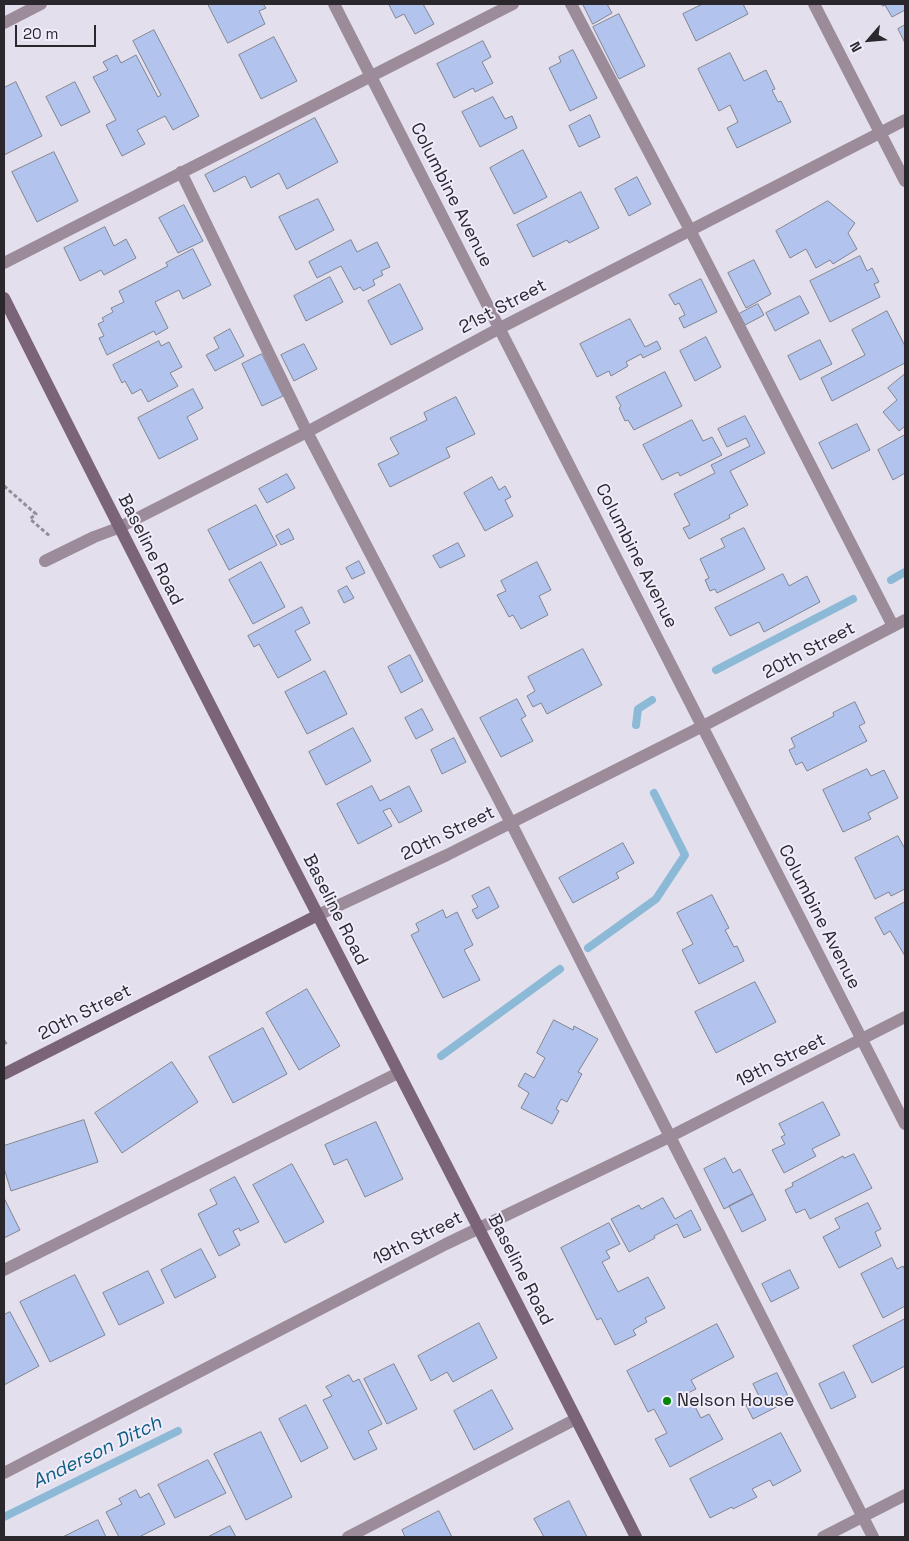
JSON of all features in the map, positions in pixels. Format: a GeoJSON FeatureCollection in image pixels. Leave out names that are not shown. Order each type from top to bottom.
{"type":"FeatureCollection","features":[{"type":"Feature","properties":{"kind":"street"},"geometry":{"type":"LineString","coordinates":[[4,23],[42,4]]}},
{"type":"Feature","properties":{"kind":"street","name":"Columbine Avenue"},"geometry":{"type":"LineString","coordinates":[[334,4],[905,1124]]}},
{"type":"Feature","properties":{"kind":"street"},"geometry":{"type":"LineString","coordinates":[[4,263],[513,4]]}},
{"type":"Feature","properties":{"kind":"street"},"geometry":{"type":"LineString","coordinates":[[571,4],[690,230],[893,626]]}},
{"type":"Feature","properties":{"kind":"street"},"geometry":{"type":"LineString","coordinates":[[814,4],[905,181]]}},
{"type":"Feature","properties":{"kind":"street","name":"21st Street"},"geometry":{"type":"LineString","coordinates":[[45,560],[118,528],[307,432],[500,328],[905,120]]}},
{"type":"Feature","properties":{"kind":"street"},"geometry":{"type":"LineString","coordinates":[[181,172],[307,432],[511,823],[873,1537]]}},
{"type":"Feature","properties":{"kind":"street","name":"Baseline Road"},"geometry":{"type":"LineString","coordinates":[[4,298],[118,528],[636,1537]]}},
{"type":"Feature","properties":{"kind":"street","name":"20th Street"},"geometry":{"type":"LineString","coordinates":[[4,1074],[318,915],[446,856],[703,726],[905,620]]}},
{"type":"Feature","properties":{"kind":"street","name":"19th Street"},"geometry":{"type":"LineString","coordinates":[[4,1473],[479,1228],[669,1137],[905,1017]]}},
{"type":"Feature","properties":{"kind":"street"},"geometry":{"type":"LineString","coordinates":[[4,1270],[398,1073]]}},
{"type":"Feature","properties":{"kind":"street"},"geometry":{"type":"LineString","coordinates":[[348,1537],[576,1419]]}},
{"type":"Feature","properties":{"kind":"street"},"geometry":{"type":"LineString","coordinates":[[823,1537],[905,1495]]}},
{"type":"Feature","properties":{"kind":"path"},"geometry":{"type":"LineString","coordinates":[[4,486],[36,514],[30,519],[54,539]]}},
{"type":"Feature","properties":{"kind":"path"},"geometry":{"type":"LineString","coordinates":[[4,1041],[7,1046]]}},
{"type":"Feature","properties":{"kind":"building"},"geometry":{"type":"Polygon","coordinates":[[[208,4],[263,4],[266,8],[259,11],[265,24],[228,43],[208,4]]]}},
{"type":"Feature","properties":{"kind":"building"},"geometry":{"type":"Polygon","coordinates":[[[389,4],[423,4],[434,24],[415,34],[404,14],[396,18],[389,4]]]}},
{"type":"Feature","properties":{"kind":"building"},"geometry":{"type":"Polygon","coordinates":[[[583,4],[607,4],[612,13],[593,24],[583,4]]]}},
{"type":"Feature","properties":{"kind":"building"},"geometry":{"type":"Polygon","coordinates":[[[703,4],[743,4],[748,14],[696,41],[683,14],[703,4]]]}},
{"type":"Feature","properties":{"kind":"building"},"geometry":{"type":"Polygon","coordinates":[[[881,4],[905,4],[905,10],[892,17],[885,5],[881,4]]]}},
{"type":"Feature","properties":{"kind":"building"},"geometry":{"type":"Polygon","coordinates":[[[619,14],[645,66],[619,79],[593,27],[619,14]]]}},
{"type":"Feature","properties":{"kind":"building"},"geometry":{"type":"Polygon","coordinates":[[[905,25],[905,43],[898,29],[905,25]]]}},
{"type":"Feature","properties":{"kind":"building"},"geometry":{"type":"Polygon","coordinates":[[[154,30],[199,116],[173,130],[165,116],[137,130],[145,144],[122,156],[106,125],[116,120],[93,77],[108,70],[103,62],[117,55],[121,63],[136,55],[158,97],[161,95],[133,41],[154,30]]]}},
{"type":"Feature","properties":{"kind":"building"},"geometry":{"type":"Polygon","coordinates":[[[274,37],[297,81],[261,99],[239,55],[274,37]]]}},
{"type":"Feature","properties":{"kind":"building"},"geometry":{"type":"Polygon","coordinates":[[[483,41],[491,57],[482,62],[493,83],[475,92],[473,88],[454,98],[437,64],[483,41]]]}},
{"type":"Feature","properties":{"kind":"building"},"geometry":{"type":"Polygon","coordinates":[[[573,50],[597,98],[570,111],[549,68],[561,62],[559,57],[573,50]]]}},
{"type":"Feature","properties":{"kind":"building"},"geometry":{"type":"Polygon","coordinates":[[[730,53],[744,81],[766,70],[775,89],[772,90],[778,102],[781,101],[791,122],[737,148],[727,128],[738,122],[730,105],[719,111],[698,69],[730,53]]]}},
{"type":"Feature","properties":{"kind":"building"},"geometry":{"type":"Polygon","coordinates":[[[16,82],[42,136],[4,155],[4,88],[16,82]]]}},
{"type":"Feature","properties":{"kind":"building"},"geometry":{"type":"Polygon","coordinates":[[[75,82],[90,112],[61,126],[46,97],[75,82]]]}},
{"type":"Feature","properties":{"kind":"building"},"geometry":{"type":"Polygon","coordinates":[[[493,97],[505,119],[512,116],[517,128],[480,147],[462,112],[493,97]]]}},
{"type":"Feature","properties":{"kind":"building"},"geometry":{"type":"Polygon","coordinates":[[[590,115],[600,137],[579,147],[569,126],[590,115]]]}},
{"type":"Feature","properties":{"kind":"building"},"geometry":{"type":"Polygon","coordinates":[[[315,118],[338,162],[287,189],[279,173],[251,188],[245,176],[214,192],[205,175],[315,118]]]}},
{"type":"Feature","properties":{"kind":"building"},"geometry":{"type":"Polygon","coordinates":[[[523,150],[547,197],[514,214],[490,168],[523,150]]]}},
{"type":"Feature","properties":{"kind":"building"},"geometry":{"type":"Polygon","coordinates":[[[54,152],[78,201],[37,222],[12,172],[54,152]]]}},
{"type":"Feature","properties":{"kind":"building"},"geometry":{"type":"Polygon","coordinates":[[[637,177],[651,204],[629,216],[615,189],[637,177]]]}},
{"type":"Feature","properties":{"kind":"building"},"geometry":{"type":"Polygon","coordinates":[[[581,192],[599,228],[569,243],[567,240],[533,257],[517,225],[581,192]]]}},
{"type":"Feature","properties":{"kind":"building"},"geometry":{"type":"Polygon","coordinates":[[[318,199],[334,230],[296,250],[279,217],[318,199]]]}},
{"type":"Feature","properties":{"kind":"building"},"geometry":{"type":"Polygon","coordinates":[[[828,201],[855,223],[848,233],[857,249],[833,264],[830,260],[816,268],[806,249],[790,258],[776,231],[828,201]]]}},
{"type":"Feature","properties":{"kind":"building"},"geometry":{"type":"Polygon","coordinates":[[[184,205],[203,241],[178,253],[159,218],[184,205]]]}},
{"type":"Feature","properties":{"kind":"building"},"geometry":{"type":"Polygon","coordinates":[[[105,227],[114,246],[126,239],[136,258],[104,275],[101,270],[80,281],[64,248],[105,227]]]}},
{"type":"Feature","properties":{"kind":"building"},"geometry":{"type":"Polygon","coordinates":[[[351,240],[357,252],[377,242],[390,267],[381,271],[383,275],[373,280],[375,285],[363,291],[360,287],[354,290],[341,266],[317,278],[309,262],[351,240]]]}},
{"type":"Feature","properties":{"kind":"building"},"geometry":{"type":"Polygon","coordinates":[[[193,249],[211,285],[183,299],[179,290],[155,302],[168,328],[156,335],[154,331],[107,355],[99,338],[104,336],[98,324],[104,321],[102,318],[113,312],[111,308],[124,302],[119,291],[168,266],[166,263],[193,249]]]}},
{"type":"Feature","properties":{"kind":"building"},"geometry":{"type":"Polygon","coordinates":[[[860,256],[867,271],[872,268],[879,282],[874,284],[880,297],[830,322],[810,281],[860,256]]]}},
{"type":"Feature","properties":{"kind":"building"},"geometry":{"type":"Polygon","coordinates":[[[754,260],[771,294],[746,308],[728,273],[754,260]]]}},
{"type":"Feature","properties":{"kind":"building"},"geometry":{"type":"Polygon","coordinates":[[[330,277],[343,302],[306,321],[294,296],[330,277]]]}},
{"type":"Feature","properties":{"kind":"building"},"geometry":{"type":"Polygon","coordinates":[[[701,279],[717,312],[684,328],[679,318],[685,315],[679,303],[675,305],[669,295],[701,279]]]}},
{"type":"Feature","properties":{"kind":"building"},"geometry":{"type":"Polygon","coordinates":[[[400,284],[423,329],[391,345],[368,301],[400,284]]]}},
{"type":"Feature","properties":{"kind":"building"},"geometry":{"type":"Polygon","coordinates":[[[800,296],[809,313],[775,331],[766,313],[800,296]]]}},
{"type":"Feature","properties":{"kind":"building"},"geometry":{"type":"Polygon","coordinates":[[[758,304],[764,315],[745,325],[739,314],[758,304]]]}},
{"type":"Feature","properties":{"kind":"building"},"geometry":{"type":"Polygon","coordinates":[[[887,311],[905,346],[905,363],[832,401],[821,378],[865,355],[852,330],[887,311]]]}},
{"type":"Feature","properties":{"kind":"building"},"geometry":{"type":"Polygon","coordinates":[[[630,319],[645,347],[657,341],[661,349],[643,358],[641,354],[626,362],[628,366],[611,376],[609,371],[597,377],[580,344],[630,319]]]}},
{"type":"Feature","properties":{"kind":"building"},"geometry":{"type":"Polygon","coordinates":[[[230,329],[244,356],[215,371],[206,355],[219,348],[214,338],[230,329]]]}},
{"type":"Feature","properties":{"kind":"building"},"geometry":{"type":"Polygon","coordinates":[[[706,337],[721,367],[695,381],[680,351],[706,337]]]}},
{"type":"Feature","properties":{"kind":"building"},"geometry":{"type":"Polygon","coordinates":[[[820,340],[832,364],[800,380],[788,356],[820,340]]]}},
{"type":"Feature","properties":{"kind":"building"},"geometry":{"type":"Polygon","coordinates":[[[159,341],[161,346],[169,342],[182,367],[170,373],[178,386],[148,402],[141,389],[132,394],[125,381],[122,383],[113,365],[159,341]]]}},
{"type":"Feature","properties":{"kind":"building"},"geometry":{"type":"Polygon","coordinates":[[[304,344],[317,369],[294,381],[281,355],[304,344]]]}},
{"type":"Feature","properties":{"kind":"building"},"geometry":{"type":"Polygon","coordinates":[[[262,354],[283,396],[262,406],[242,364],[262,354]]]}},
{"type":"Feature","properties":{"kind":"building"},"geometry":{"type":"Polygon","coordinates":[[[665,372],[682,406],[634,430],[628,420],[625,421],[619,408],[621,406],[616,397],[665,372]]]}},
{"type":"Feature","properties":{"kind":"building"},"geometry":{"type":"Polygon","coordinates":[[[905,374],[905,426],[899,431],[883,412],[897,400],[888,388],[905,374]]]}},
{"type":"Feature","properties":{"kind":"building"},"geometry":{"type":"Polygon","coordinates":[[[193,389],[203,408],[187,417],[198,439],[159,459],[138,418],[193,389]]]}},
{"type":"Feature","properties":{"kind":"building"},"geometry":{"type":"Polygon","coordinates":[[[456,397],[475,434],[446,448],[450,457],[390,487],[378,464],[399,454],[390,438],[427,420],[424,413],[456,397]]]}},
{"type":"Feature","properties":{"kind":"building"},"geometry":{"type":"Polygon","coordinates":[[[745,416],[765,453],[730,471],[748,505],[729,515],[730,518],[689,539],[683,528],[690,525],[674,494],[715,473],[711,465],[750,446],[746,438],[727,447],[718,429],[745,416]]]}},
{"type":"Feature","properties":{"kind":"building"},"geometry":{"type":"Polygon","coordinates":[[[692,420],[703,441],[712,437],[722,455],[680,476],[678,472],[662,480],[643,445],[692,420]]]}},
{"type":"Feature","properties":{"kind":"building"},"geometry":{"type":"Polygon","coordinates":[[[857,424],[870,450],[832,469],[819,443],[857,424]]]}},
{"type":"Feature","properties":{"kind":"building"},"geometry":{"type":"Polygon","coordinates":[[[905,435],[905,473],[893,480],[878,450],[905,435]]]}},
{"type":"Feature","properties":{"kind":"building"},"geometry":{"type":"Polygon","coordinates":[[[287,474],[295,488],[267,503],[259,489],[287,474]]]}},
{"type":"Feature","properties":{"kind":"building"},"geometry":{"type":"Polygon","coordinates":[[[492,477],[499,490],[505,486],[511,497],[505,500],[513,516],[485,531],[464,493],[492,477]]]}},
{"type":"Feature","properties":{"kind":"building"},"geometry":{"type":"Polygon","coordinates":[[[256,505],[277,545],[229,570],[208,530],[256,505]]]}},
{"type":"Feature","properties":{"kind":"building"},"geometry":{"type":"Polygon","coordinates":[[[744,528],[765,569],[717,593],[715,589],[710,591],[705,580],[709,578],[700,559],[725,547],[721,539],[744,528]]]}},
{"type":"Feature","properties":{"kind":"building"},"geometry":{"type":"Polygon","coordinates":[[[289,529],[294,539],[281,545],[276,536],[289,529]]]}},
{"type":"Feature","properties":{"kind":"building"},"geometry":{"type":"Polygon","coordinates":[[[458,543],[465,556],[440,568],[433,556],[458,543]]]}},
{"type":"Feature","properties":{"kind":"building"},"geometry":{"type":"Polygon","coordinates":[[[359,561],[365,573],[352,579],[346,568],[359,561]]]}},
{"type":"Feature","properties":{"kind":"building"},"geometry":{"type":"Polygon","coordinates":[[[261,562],[285,607],[253,624],[229,580],[261,562]]]}},
{"type":"Feature","properties":{"kind":"building"},"geometry":{"type":"Polygon","coordinates":[[[537,562],[551,590],[539,596],[548,615],[521,629],[513,615],[509,617],[497,595],[506,591],[501,581],[537,562]]]}},
{"type":"Feature","properties":{"kind":"building"},"geometry":{"type":"Polygon","coordinates":[[[783,574],[789,586],[807,576],[820,602],[764,632],[759,622],[730,636],[715,608],[783,574]]]}},
{"type":"Feature","properties":{"kind":"building"},"geometry":{"type":"Polygon","coordinates":[[[347,586],[354,598],[344,603],[338,591],[347,586]]]}},
{"type":"Feature","properties":{"kind":"building"},"geometry":{"type":"Polygon","coordinates":[[[302,607],[310,623],[295,631],[311,660],[278,678],[259,644],[254,647],[248,636],[302,607]]]}},
{"type":"Feature","properties":{"kind":"building"},"geometry":{"type":"Polygon","coordinates":[[[583,649],[602,685],[547,714],[541,703],[533,707],[527,696],[535,691],[528,677],[583,649]]]}},
{"type":"Feature","properties":{"kind":"building"},"geometry":{"type":"Polygon","coordinates":[[[410,655],[423,681],[401,693],[388,667],[410,655]]]}},
{"type":"Feature","properties":{"kind":"building"},"geometry":{"type":"Polygon","coordinates":[[[325,671],[347,714],[307,734],[285,692],[325,671]]]}},
{"type":"Feature","properties":{"kind":"building"},"geometry":{"type":"Polygon","coordinates":[[[517,699],[526,716],[521,719],[533,741],[501,757],[480,718],[517,699]]]}},
{"type":"Feature","properties":{"kind":"building"},"geometry":{"type":"Polygon","coordinates":[[[855,702],[865,723],[859,726],[867,741],[807,771],[802,762],[796,765],[789,750],[795,747],[791,738],[834,716],[833,713],[855,702]]]}},
{"type":"Feature","properties":{"kind":"building"},"geometry":{"type":"Polygon","coordinates":[[[422,709],[433,730],[416,739],[405,718],[422,709]]]}},
{"type":"Feature","properties":{"kind":"building"},"geometry":{"type":"Polygon","coordinates":[[[353,728],[371,761],[326,785],[309,752],[353,728]]]}},
{"type":"Feature","properties":{"kind":"building"},"geometry":{"type":"Polygon","coordinates":[[[454,738],[466,762],[442,774],[431,750],[454,738]]]}},
{"type":"Feature","properties":{"kind":"building"},"geometry":{"type":"Polygon","coordinates":[[[867,769],[871,776],[884,770],[898,798],[868,813],[871,819],[843,832],[823,790],[867,769]]]}},
{"type":"Feature","properties":{"kind":"building"},"geometry":{"type":"Polygon","coordinates":[[[372,786],[380,801],[409,786],[422,811],[399,823],[390,808],[383,811],[392,826],[358,844],[337,804],[372,786]]]}},
{"type":"Feature","properties":{"kind":"building"},"geometry":{"type":"Polygon","coordinates":[[[898,836],[905,849],[905,889],[891,896],[889,892],[875,899],[855,858],[898,836]]]}},
{"type":"Feature","properties":{"kind":"building"},"geometry":{"type":"Polygon","coordinates":[[[623,843],[634,863],[616,873],[619,878],[573,903],[559,878],[623,843]]]}},
{"type":"Feature","properties":{"kind":"building"},"geometry":{"type":"Polygon","coordinates":[[[489,887],[499,907],[477,919],[472,910],[478,907],[472,896],[489,887]]]}},
{"type":"Feature","properties":{"kind":"building"},"geometry":{"type":"Polygon","coordinates":[[[712,895],[729,928],[725,930],[734,947],[737,946],[744,961],[699,984],[682,950],[693,944],[677,913],[712,895]]]}},
{"type":"Feature","properties":{"kind":"building"},"geometry":{"type":"Polygon","coordinates":[[[905,902],[905,956],[890,931],[884,935],[875,918],[905,902]]]}},
{"type":"Feature","properties":{"kind":"building"},"geometry":{"type":"Polygon","coordinates":[[[443,910],[446,918],[457,912],[473,945],[464,950],[480,980],[443,998],[411,935],[419,931],[416,924],[443,910]]]}},
{"type":"Feature","properties":{"kind":"building"},"geometry":{"type":"Polygon","coordinates":[[[755,982],[776,1022],[716,1053],[695,1012],[755,982]]]}},
{"type":"Feature","properties":{"kind":"building"},"geometry":{"type":"Polygon","coordinates":[[[307,989],[340,1046],[299,1070],[266,1013],[307,989]]]}},
{"type":"Feature","properties":{"kind":"building"},"geometry":{"type":"Polygon","coordinates":[[[554,1020],[573,1030],[574,1026],[598,1039],[578,1072],[582,1074],[567,1102],[561,1099],[556,1109],[559,1111],[552,1124],[521,1108],[529,1093],[518,1086],[525,1073],[534,1078],[545,1058],[537,1053],[554,1020]]]}},
{"type":"Feature","properties":{"kind":"building"},"geometry":{"type":"Polygon","coordinates":[[[263,1028],[287,1074],[233,1103],[209,1057],[263,1028]]]}},
{"type":"Feature","properties":{"kind":"building"},"geometry":{"type":"Polygon","coordinates":[[[172,1062],[198,1102],[122,1153],[95,1113],[172,1062]]]}},
{"type":"Feature","properties":{"kind":"building"},"geometry":{"type":"Polygon","coordinates":[[[823,1102],[840,1135],[812,1149],[816,1156],[784,1173],[772,1150],[785,1144],[781,1137],[785,1135],[779,1124],[823,1102]]]}},
{"type":"Feature","properties":{"kind":"building"},"geometry":{"type":"Polygon","coordinates":[[[84,1120],[98,1162],[11,1191],[4,1168],[4,1146],[84,1120]]]}},
{"type":"Feature","properties":{"kind":"building"},"geometry":{"type":"Polygon","coordinates":[[[376,1122],[403,1179],[365,1197],[347,1159],[334,1165],[325,1145],[376,1122]]]}},
{"type":"Feature","properties":{"kind":"building"},"geometry":{"type":"Polygon","coordinates":[[[854,1154],[872,1188],[810,1219],[805,1209],[796,1213],[785,1190],[793,1186],[792,1183],[843,1156],[844,1158],[854,1154]]]}},
{"type":"Feature","properties":{"kind":"building"},"geometry":{"type":"Polygon","coordinates":[[[725,1158],[733,1173],[740,1169],[753,1194],[724,1209],[704,1169],[725,1158]]]}},
{"type":"Feature","properties":{"kind":"building"},"geometry":{"type":"Polygon","coordinates":[[[292,1164],[324,1222],[285,1243],[253,1185],[292,1164]]]}},
{"type":"Feature","properties":{"kind":"building"},"geometry":{"type":"Polygon","coordinates":[[[235,1177],[259,1222],[240,1231],[239,1228],[233,1231],[240,1245],[219,1256],[198,1214],[217,1204],[210,1190],[235,1177]]]}},
{"type":"Feature","properties":{"kind":"building"},"geometry":{"type":"Polygon","coordinates":[[[753,1194],[766,1220],[742,1232],[729,1206],[753,1194]]]}},
{"type":"Feature","properties":{"kind":"building"},"geometry":{"type":"Polygon","coordinates":[[[4,1198],[20,1230],[4,1238],[4,1198]]]}},
{"type":"Feature","properties":{"kind":"building"},"geometry":{"type":"Polygon","coordinates":[[[663,1198],[675,1219],[691,1210],[701,1230],[684,1238],[677,1224],[629,1252],[611,1219],[639,1205],[641,1209],[663,1198]]]}},
{"type":"Feature","properties":{"kind":"building"},"geometry":{"type":"Polygon","coordinates":[[[868,1203],[881,1229],[875,1232],[881,1246],[839,1268],[823,1237],[840,1228],[835,1219],[868,1203]]]}},
{"type":"Feature","properties":{"kind":"building"},"geometry":{"type":"Polygon","coordinates":[[[609,1223],[620,1244],[606,1251],[610,1258],[602,1262],[618,1292],[648,1277],[665,1308],[645,1318],[647,1322],[633,1330],[636,1335],[615,1345],[601,1318],[597,1320],[561,1248],[609,1223]]]}},
{"type":"Feature","properties":{"kind":"building"},"geometry":{"type":"Polygon","coordinates":[[[201,1249],[216,1277],[175,1298],[161,1270],[201,1249]]]}},
{"type":"Feature","properties":{"kind":"building"},"geometry":{"type":"Polygon","coordinates":[[[892,1258],[897,1269],[903,1266],[905,1270],[905,1306],[883,1318],[861,1274],[892,1258]]]}},
{"type":"Feature","properties":{"kind":"building"},"geometry":{"type":"Polygon","coordinates":[[[790,1270],[799,1288],[771,1302],[762,1284],[790,1270]]]}},
{"type":"Feature","properties":{"kind":"building"},"geometry":{"type":"Polygon","coordinates":[[[148,1271],[164,1303],[119,1325],[103,1293],[148,1271]]]}},
{"type":"Feature","properties":{"kind":"building"},"geometry":{"type":"Polygon","coordinates":[[[75,1275],[105,1335],[50,1362],[20,1302],[75,1275]]]}},
{"type":"Feature","properties":{"kind":"building"},"geometry":{"type":"Polygon","coordinates":[[[10,1312],[39,1366],[4,1385],[4,1315],[10,1312]]]}},
{"type":"Feature","properties":{"kind":"building"},"geometry":{"type":"Polygon","coordinates":[[[905,1319],[905,1366],[872,1383],[853,1346],[905,1319]]]}},
{"type":"Feature","properties":{"kind":"building"},"geometry":{"type":"Polygon","coordinates":[[[479,1323],[497,1358],[453,1382],[447,1372],[431,1381],[418,1356],[479,1323]]]}},
{"type":"Feature","properties":{"kind":"building","name":"Nelson House"},"geometry":{"type":"Polygon","coordinates":[[[717,1324],[734,1357],[691,1380],[696,1389],[688,1393],[701,1418],[709,1414],[723,1439],[670,1467],[655,1439],[667,1433],[654,1409],[648,1412],[627,1371],[717,1324]]]}},
{"type":"Feature","properties":{"kind":"building"},"geometry":{"type":"Polygon","coordinates":[[[394,1364],[417,1409],[387,1424],[364,1379],[394,1364]]]}},
{"type":"Feature","properties":{"kind":"building"},"geometry":{"type":"Polygon","coordinates":[[[844,1372],[856,1397],[831,1409],[819,1384],[844,1372]]]}},
{"type":"Feature","properties":{"kind":"building"},"geometry":{"type":"Polygon","coordinates":[[[777,1373],[790,1400],[753,1419],[746,1405],[760,1398],[753,1384],[777,1373]]]}},
{"type":"Feature","properties":{"kind":"building"},"geometry":{"type":"Polygon","coordinates":[[[349,1375],[353,1382],[359,1379],[382,1424],[368,1431],[377,1449],[354,1460],[323,1400],[332,1396],[326,1387],[349,1375]]]}},
{"type":"Feature","properties":{"kind":"building"},"geometry":{"type":"Polygon","coordinates":[[[492,1390],[513,1429],[474,1450],[454,1411],[492,1390]]]}},
{"type":"Feature","properties":{"kind":"building"},"geometry":{"type":"Polygon","coordinates":[[[306,1405],[328,1448],[301,1462],[279,1419],[306,1405]]]}},
{"type":"Feature","properties":{"kind":"building"},"geometry":{"type":"Polygon","coordinates":[[[261,1432],[292,1497],[246,1520],[214,1454],[261,1432]]]}},
{"type":"Feature","properties":{"kind":"building"},"geometry":{"type":"Polygon","coordinates":[[[781,1433],[801,1471],[773,1486],[770,1480],[752,1489],[757,1497],[710,1518],[690,1479],[781,1433]]]}},
{"type":"Feature","properties":{"kind":"building"},"geometry":{"type":"Polygon","coordinates":[[[208,1460],[226,1493],[175,1518],[158,1485],[208,1460]]]}},
{"type":"Feature","properties":{"kind":"building"},"geometry":{"type":"Polygon","coordinates":[[[136,1490],[140,1498],[149,1493],[165,1524],[139,1537],[119,1537],[106,1512],[122,1504],[119,1499],[136,1490]]]}},
{"type":"Feature","properties":{"kind":"building"},"geometry":{"type":"Polygon","coordinates":[[[569,1501],[587,1537],[544,1537],[534,1519],[569,1501]]]}},
{"type":"Feature","properties":{"kind":"building"},"geometry":{"type":"Polygon","coordinates":[[[439,1511],[452,1537],[405,1537],[402,1530],[439,1511]]]}},
{"type":"Feature","properties":{"kind":"building"},"geometry":{"type":"Polygon","coordinates":[[[98,1520],[106,1537],[63,1537],[98,1520]]]}},
{"type":"Feature","properties":{"kind":"building"},"geometry":{"type":"Polygon","coordinates":[[[230,1526],[236,1537],[208,1537],[230,1526]]]}},
{"type":"Feature","properties":{"kind":"waterway","name":"Anderson Ditch"},"geometry":{"type":"LineString","coordinates":[[891,580],[905,572]]}},
{"type":"Feature","properties":{"kind":"waterway","name":"Anderson Ditch"},"geometry":{"type":"LineString","coordinates":[[716,670],[853,599]]}},
{"type":"Feature","properties":{"kind":"waterway","name":"Anderson Ditch"},"geometry":{"type":"LineString","coordinates":[[636,725],[638,709],[652,700]]}},
{"type":"Feature","properties":{"kind":"waterway","name":"Anderson Ditch"},"geometry":{"type":"LineString","coordinates":[[588,948],[656,899],[685,855],[654,793]]}},
{"type":"Feature","properties":{"kind":"waterway","name":"Anderson Ditch"},"geometry":{"type":"LineString","coordinates":[[441,1056],[560,969]]}},
{"type":"Feature","properties":{"kind":"waterway","name":"Anderson Ditch"},"geometry":{"type":"LineString","coordinates":[[4,1517],[178,1431]]}},
{"type":"Feature","properties":{"kind":"place","name":"Nelson House"},"geometry":{"type":"Point","coordinates":[667,1401]}}]}
